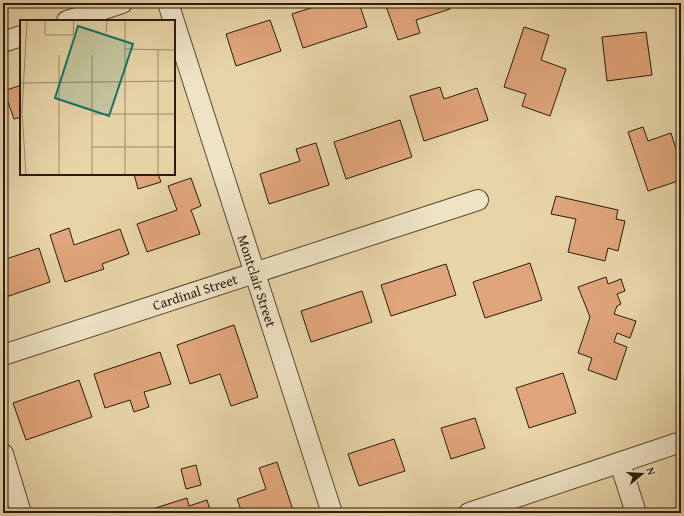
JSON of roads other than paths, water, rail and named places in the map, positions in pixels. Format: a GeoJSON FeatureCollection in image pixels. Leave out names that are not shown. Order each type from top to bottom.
{"type":"FeatureCollection","features":[{"type":"Feature","properties":{"kind":"street"},"geometry":{"type":"LineString","coordinates":[[70,20],[122,3]]}},
{"type":"Feature","properties":{"kind":"street","name":"Montclair Street"},"geometry":{"type":"LineString","coordinates":[[168,3],[173,20]]}},
{"type":"Feature","properties":{"kind":"street","name":"Montclair Street"},"geometry":{"type":"LineString","coordinates":[[175,25],[332,513]]}},
{"type":"Feature","properties":{"kind":"street"},"geometry":{"type":"LineString","coordinates":[[3,42],[20,36]]}},
{"type":"Feature","properties":{"kind":"street","name":"Cardinal Street"},"geometry":{"type":"LineString","coordinates":[[3,355],[478,200]]}},
{"type":"Feature","properties":{"kind":"street"},"geometry":{"type":"LineString","coordinates":[[469,513],[681,442]]}},
{"type":"Feature","properties":{"kind":"street"},"geometry":{"type":"LineString","coordinates":[[3,454],[21,513]]}},
{"type":"Feature","properties":{"kind":"street"},"geometry":{"type":"LineString","coordinates":[[620,463],[636,513]]}}]}
